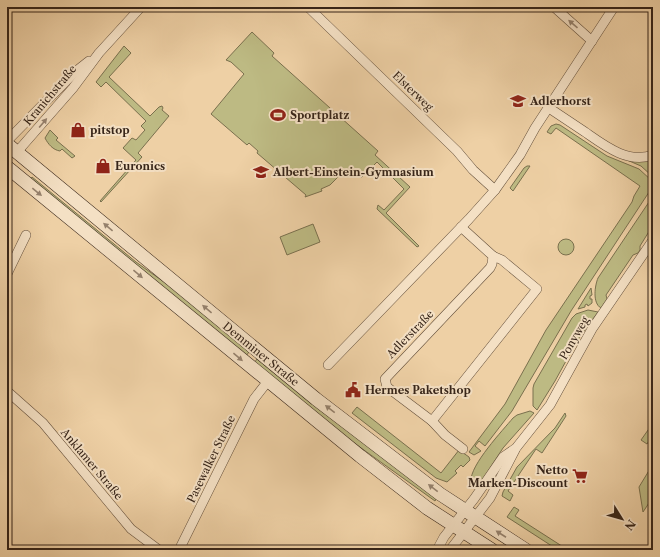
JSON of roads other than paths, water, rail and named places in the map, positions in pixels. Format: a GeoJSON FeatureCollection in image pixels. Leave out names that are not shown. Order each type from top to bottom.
{"type":"FeatureCollection","features":[{"type":"Feature","properties":{"kind":"main road"},"geometry":{"type":"LineString","coordinates":[[7,164],[10,146]]}},
{"type":"Feature","properties":{"kind":"main road","name":"Demminer Straße"},"geometry":{"type":"LineString","coordinates":[[10,146],[316,399],[440,494],[526,550]]}},
{"type":"Feature","properties":{"kind":"main road","name":"Demminer Straße"},"geometry":{"type":"LineString","coordinates":[[7,167],[421,504],[492,550]]}},
{"type":"Feature","properties":{"kind":"street","name":"Kranichstraße"},"geometry":{"type":"LineString","coordinates":[[10,146],[73,88],[99,53],[142,7]]}},
{"type":"Feature","properties":{"kind":"street"},"geometry":{"type":"LineString","coordinates":[[554,7],[592,41]]}},
{"type":"Feature","properties":{"kind":"street"},"geometry":{"type":"LineString","coordinates":[[328,365],[496,190],[614,7]]}},
{"type":"Feature","properties":{"kind":"street","name":"Elsterweg"},"geometry":{"type":"LineString","coordinates":[[312,8],[457,151],[473,170],[496,190]]}},
{"type":"Feature","properties":{"kind":"street","name":"Kranichstraße"},"geometry":{"type":"LineString","coordinates":[[10,146],[75,72],[99,53]]}},
{"type":"Feature","properties":{"kind":"street"},"geometry":{"type":"LineString","coordinates":[[549,108],[615,151],[630,157],[640,158],[653,155]]}},
{"type":"Feature","properties":{"kind":"street"},"geometry":{"type":"LineString","coordinates":[[432,421],[537,289],[502,260],[492,256],[462,227]]}},
{"type":"Feature","properties":{"kind":"street"},"geometry":{"type":"LineString","coordinates":[[7,274],[26,235]]}},
{"type":"Feature","properties":{"kind":"street","name":"Ponyweg"},"geometry":{"type":"LineString","coordinates":[[459,529],[470,514],[490,498],[516,448],[550,404],[592,330],[653,240]]}},
{"type":"Feature","properties":{"kind":"street","name":"Adlerstraße"},"geometry":{"type":"LineString","coordinates":[[463,449],[445,435],[432,421],[387,387],[384,379],[490,268],[492,264],[492,256]]}},
{"type":"Feature","properties":{"kind":"street","name":"Pasewalker Straße"},"geometry":{"type":"LineString","coordinates":[[179,550],[254,399],[268,381]]}},
{"type":"Feature","properties":{"kind":"street","name":"Anklamer Straße"},"geometry":{"type":"LineString","coordinates":[[7,390],[42,423],[131,530],[160,550]]}},
{"type":"Feature","properties":{"kind":"street"},"geometry":{"type":"LineString","coordinates":[[437,550],[444,537],[459,529]]}},
{"type":"Feature","properties":{"kind":"street"},"geometry":{"type":"LineString","coordinates":[[450,550],[459,529]]}},
{"type":"Feature","properties":{"kind":"place","name":"Adlerhorst"},"geometry":{"type":"Point","coordinates":[518,101]}},
{"type":"Feature","properties":{"kind":"place","name":"Sportplatz"},"geometry":{"type":"Point","coordinates":[278,115]}},
{"type":"Feature","properties":{"kind":"place","name":"pitstop"},"geometry":{"type":"Point","coordinates":[78,130]}},
{"type":"Feature","properties":{"kind":"place","name":"Euronics"},"geometry":{"type":"Point","coordinates":[103,166]}},
{"type":"Feature","properties":{"kind":"place","name":"Albert-Einstein-Gymnasium"},"geometry":{"type":"Point","coordinates":[261,172]}},
{"type":"Feature","properties":{"kind":"place","name":"Hermes Paketshop"},"geometry":{"type":"Point","coordinates":[353,390]}},
{"type":"Feature","properties":{"kind":"place","name":"Netto Marken-Discount"},"geometry":{"type":"Point","coordinates":[580,476]}}]}
